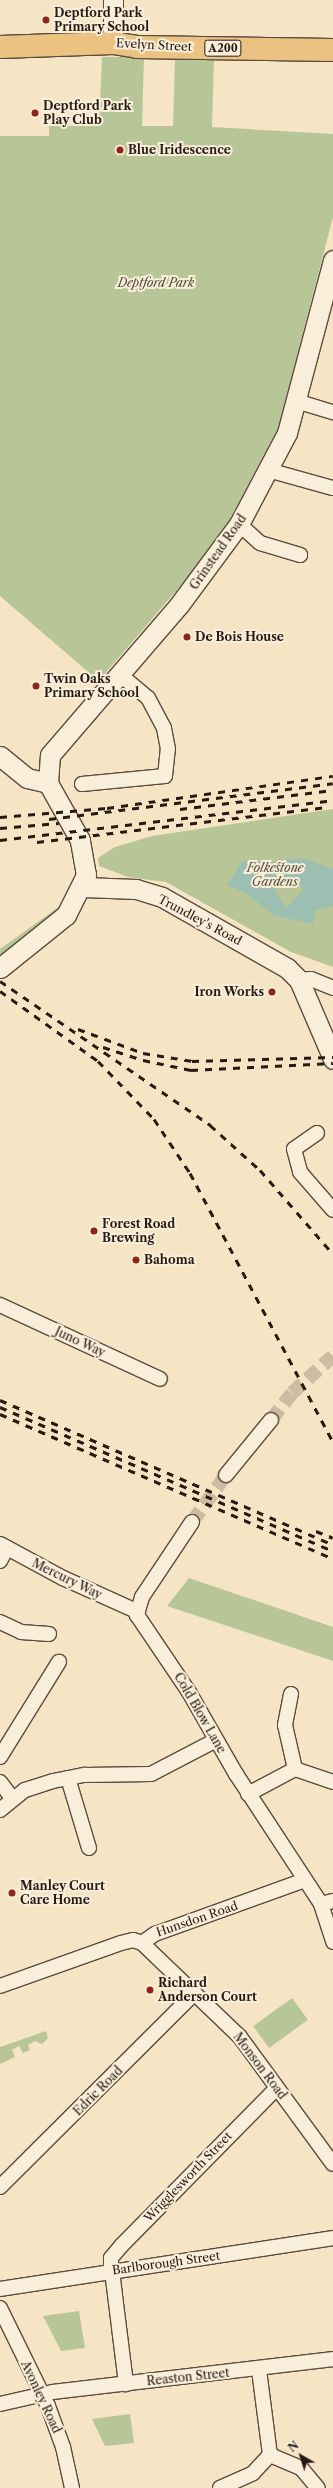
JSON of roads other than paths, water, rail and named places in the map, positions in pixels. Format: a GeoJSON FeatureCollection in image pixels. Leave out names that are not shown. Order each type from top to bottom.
{"type":"FeatureCollection","features":[{"type":"Feature","properties":{"kind":"main road","name":"Evelyn Street"},"geometry":{"type":"LineString","coordinates":[[0,47],[113,43],[137,47],[333,50]]}},
{"type":"Feature","properties":{"kind":"street"},"geometry":{"type":"LineString","coordinates":[[113,0],[113,43]]}},
{"type":"Feature","properties":{"kind":"street","name":"Grinstead Road"},"geometry":{"type":"LineString","coordinates":[[48,783],[50,755],[62,736],[179,605],[239,524],[287,433],[333,260]]}},
{"type":"Feature","properties":{"kind":"street"},"geometry":{"type":"LineString","coordinates":[[296,401],[333,412]]}},
{"type":"Feature","properties":{"kind":"street"},"geometry":{"type":"LineString","coordinates":[[268,470],[333,488]]}},
{"type":"Feature","properties":{"kind":"street"},"geometry":{"type":"LineString","coordinates":[[239,524],[260,543],[300,555]]}},
{"type":"Feature","properties":{"kind":"street"},"geometry":{"type":"LineString","coordinates":[[82,784],[165,776],[168,749],[164,728],[148,698],[124,678]]}},
{"type":"Feature","properties":{"kind":"street"},"geometry":{"type":"LineString","coordinates":[[0,756],[27,778],[48,783],[84,852],[83,887],[58,924],[0,968]]}},
{"type":"Feature","properties":{"kind":"street","name":"Trundley's Road"},"geometry":{"type":"LineString","coordinates":[[83,887],[136,889],[162,897],[287,968],[299,980]]}},
{"type":"Feature","properties":{"kind":"street"},"geometry":{"type":"LineString","coordinates":[[333,988],[311,979],[299,980],[333,1059]]}},
{"type":"Feature","properties":{"kind":"street"},"geometry":{"type":"LineString","coordinates":[[317,1133],[294,1149],[300,1172],[333,1210]]}},
{"type":"Feature","properties":{"kind":"street","name":"Juno Way"},"geometry":{"type":"LineString","coordinates":[[0,1305],[160,1379]]}},
{"type":"Feature","properties":{"kind":"street"},"geometry":{"type":"LineString","coordinates":[[226,1475],[271,1420]]}},
{"type":"Feature","properties":{"kind":"street"},"geometry":{"type":"LineString","coordinates":[[136,1611],[192,1522]]}},
{"type":"Feature","properties":{"kind":"street"},"geometry":{"type":"LineString","coordinates":[[0,1561],[4,1546]]}},
{"type":"Feature","properties":{"kind":"street","name":"Mercury Way"},"geometry":{"type":"LineString","coordinates":[[4,1546],[136,1611]]}},
{"type":"Feature","properties":{"kind":"street","name":"Cold Blow Lane"},"geometry":{"type":"LineString","coordinates":[[136,1611],[138,1620],[175,1670],[248,1794],[305,1880],[327,1903],[333,1942]]}},
{"type":"Feature","properties":{"kind":"street"},"geometry":{"type":"LineString","coordinates":[[0,1622],[20,1632],[49,1634]]}},
{"type":"Feature","properties":{"kind":"street"},"geometry":{"type":"LineString","coordinates":[[0,1757],[59,1662]]}},
{"type":"Feature","properties":{"kind":"street"},"geometry":{"type":"LineString","coordinates":[[291,1694],[284,1725],[295,1769]]}},
{"type":"Feature","properties":{"kind":"street"},"geometry":{"type":"LineString","coordinates":[[0,1810],[12,1798],[38,1785],[68,1778],[101,1775],[143,1777],[175,1764],[216,1740]]}},
{"type":"Feature","properties":{"kind":"street"},"geometry":{"type":"LineString","coordinates":[[248,1794],[295,1769],[333,1782]]}},
{"type":"Feature","properties":{"kind":"street"},"geometry":{"type":"LineString","coordinates":[[68,1778],[89,1848]]}},
{"type":"Feature","properties":{"kind":"street"},"geometry":{"type":"LineString","coordinates":[[0,1782],[12,1798]]}},
{"type":"Feature","properties":{"kind":"street","name":"Hunsdon Road"},"geometry":{"type":"LineString","coordinates":[[0,1986],[121,1943],[133,1940],[142,1943],[155,1934],[305,1880]]}},
{"type":"Feature","properties":{"kind":"street","name":"Monson Road"},"geometry":{"type":"LineString","coordinates":[[142,1943],[240,2037],[333,2164]]}},
{"type":"Feature","properties":{"kind":"street","name":"Edric Road"},"geometry":{"type":"LineString","coordinates":[[0,2187],[195,1994]]}},
{"type":"Feature","properties":{"kind":"street","name":"Wrigglesworth Street"},"geometry":{"type":"LineString","coordinates":[[126,2384],[111,2271],[113,2254],[276,2088]]}},
{"type":"Feature","properties":{"kind":"street","name":"Barlborough Street"},"geometry":{"type":"LineString","coordinates":[[0,2289],[333,2238]]}},
{"type":"Feature","properties":{"kind":"street","name":"Avonley Road"},"geometry":{"type":"LineString","coordinates":[[0,2308],[43,2396],[63,2447],[72,2488]]}},
{"type":"Feature","properties":{"kind":"street","name":"Reaston Street"},"geometry":{"type":"LineString","coordinates":[[0,2404],[126,2384],[258,2370],[333,2359]]}},
{"type":"Feature","properties":{"kind":"street"},"geometry":{"type":"LineString","coordinates":[[258,2370],[270,2455]]}},
{"type":"Feature","properties":{"kind":"street"},"geometry":{"type":"LineString","coordinates":[[220,2488],[253,2473],[270,2455]]}},
{"type":"Feature","properties":{"kind":"street"},"geometry":{"type":"LineString","coordinates":[[270,2455],[301,2468],[318,2488]]}},
{"type":"Feature","properties":{"kind":"tunnel"},"geometry":{"type":"LineString","coordinates":[[271,1420],[292,1393],[333,1356]]}},
{"type":"Feature","properties":{"kind":"tunnel"},"geometry":{"type":"LineString","coordinates":[[192,1522],[226,1475]]}},
{"type":"Feature","properties":{"kind":"railway"},"geometry":{"type":"LineString","coordinates":[[0,817],[107,808],[333,776]]}},
{"type":"Feature","properties":{"kind":"railway"},"geometry":{"type":"LineString","coordinates":[[49,819],[333,783]]}},
{"type":"Feature","properties":{"kind":"railway"},"geometry":{"type":"LineString","coordinates":[[180,809],[333,790]]}},
{"type":"Feature","properties":{"kind":"railway"},"geometry":{"type":"LineString","coordinates":[[0,840],[333,800]]}},
{"type":"Feature","properties":{"kind":"railway"},"geometry":{"type":"LineString","coordinates":[[37,842],[325,807]]}},
{"type":"Feature","properties":{"kind":"railway"},"geometry":{"type":"LineString","coordinates":[[0,828],[59,823]]}},
{"type":"Feature","properties":{"kind":"railway"},"geometry":{"type":"LineString","coordinates":[[0,981],[210,1125],[260,1170],[333,1254]]}},
{"type":"Feature","properties":{"kind":"railway"},"geometry":{"type":"LineString","coordinates":[[0,991],[98,1061],[154,1119],[190,1173],[333,1442]]}},
{"type":"Feature","properties":{"kind":"railway"},"geometry":{"type":"LineString","coordinates":[[78,1029],[143,1053],[192,1061],[333,1057]]}},
{"type":"Feature","properties":{"kind":"railway"},"geometry":{"type":"LineString","coordinates":[[103,1047],[143,1060],[191,1070],[333,1063]]}},
{"type":"Feature","properties":{"kind":"railway"},"geometry":{"type":"LineString","coordinates":[[0,1400],[333,1545]]}},
{"type":"Feature","properties":{"kind":"railway"},"geometry":{"type":"LineString","coordinates":[[0,1407],[333,1551]]}},
{"type":"Feature","properties":{"kind":"railway"},"geometry":{"type":"LineString","coordinates":[[0,1414],[333,1559]]}},
{"type":"Feature","properties":{"kind":"railway"},"geometry":{"type":"LineString","coordinates":[[316,1531],[333,1538]]}},
{"type":"Feature","properties":{"kind":"place","name":"Deptford Park Primary School"},"geometry":{"type":"Point","coordinates":[46,20]}},
{"type":"Feature","properties":{"kind":"place","name":"Deptford Park Play Club"},"geometry":{"type":"Point","coordinates":[35,113]}},
{"type":"Feature","properties":{"kind":"place","name":"Blue Iridescence"},"geometry":{"type":"Point","coordinates":[120,150]}},
{"type":"Feature","properties":{"kind":"place","name":"De Bois House"},"geometry":{"type":"Point","coordinates":[187,637]}},
{"type":"Feature","properties":{"kind":"place","name":"Twin Oaks Primary School"},"geometry":{"type":"Point","coordinates":[36,686]}},
{"type":"Feature","properties":{"kind":"place","name":"Iron Works"},"geometry":{"type":"Point","coordinates":[272,992]}},
{"type":"Feature","properties":{"kind":"place","name":"Forest Road Brewing"},"geometry":{"type":"Point","coordinates":[94,1231]}},
{"type":"Feature","properties":{"kind":"place","name":"Bahoma"},"geometry":{"type":"Point","coordinates":[136,1260]}},
{"type":"Feature","properties":{"kind":"place","name":"Manley Court Care Home"},"geometry":{"type":"Point","coordinates":[12,1893]}},
{"type":"Feature","properties":{"kind":"place","name":"Richard Anderson Court"},"geometry":{"type":"Point","coordinates":[150,1990]}},
{"type":"Feature","properties":{"kind":"park label","name":"Deptford Park"},"geometry":{"type":"Point","coordinates":[156,283]}},
{"type":"Feature","properties":{"kind":"park label","name":"Folkestone Gardens"},"geometry":{"type":"Point","coordinates":[275,875]}}]}
